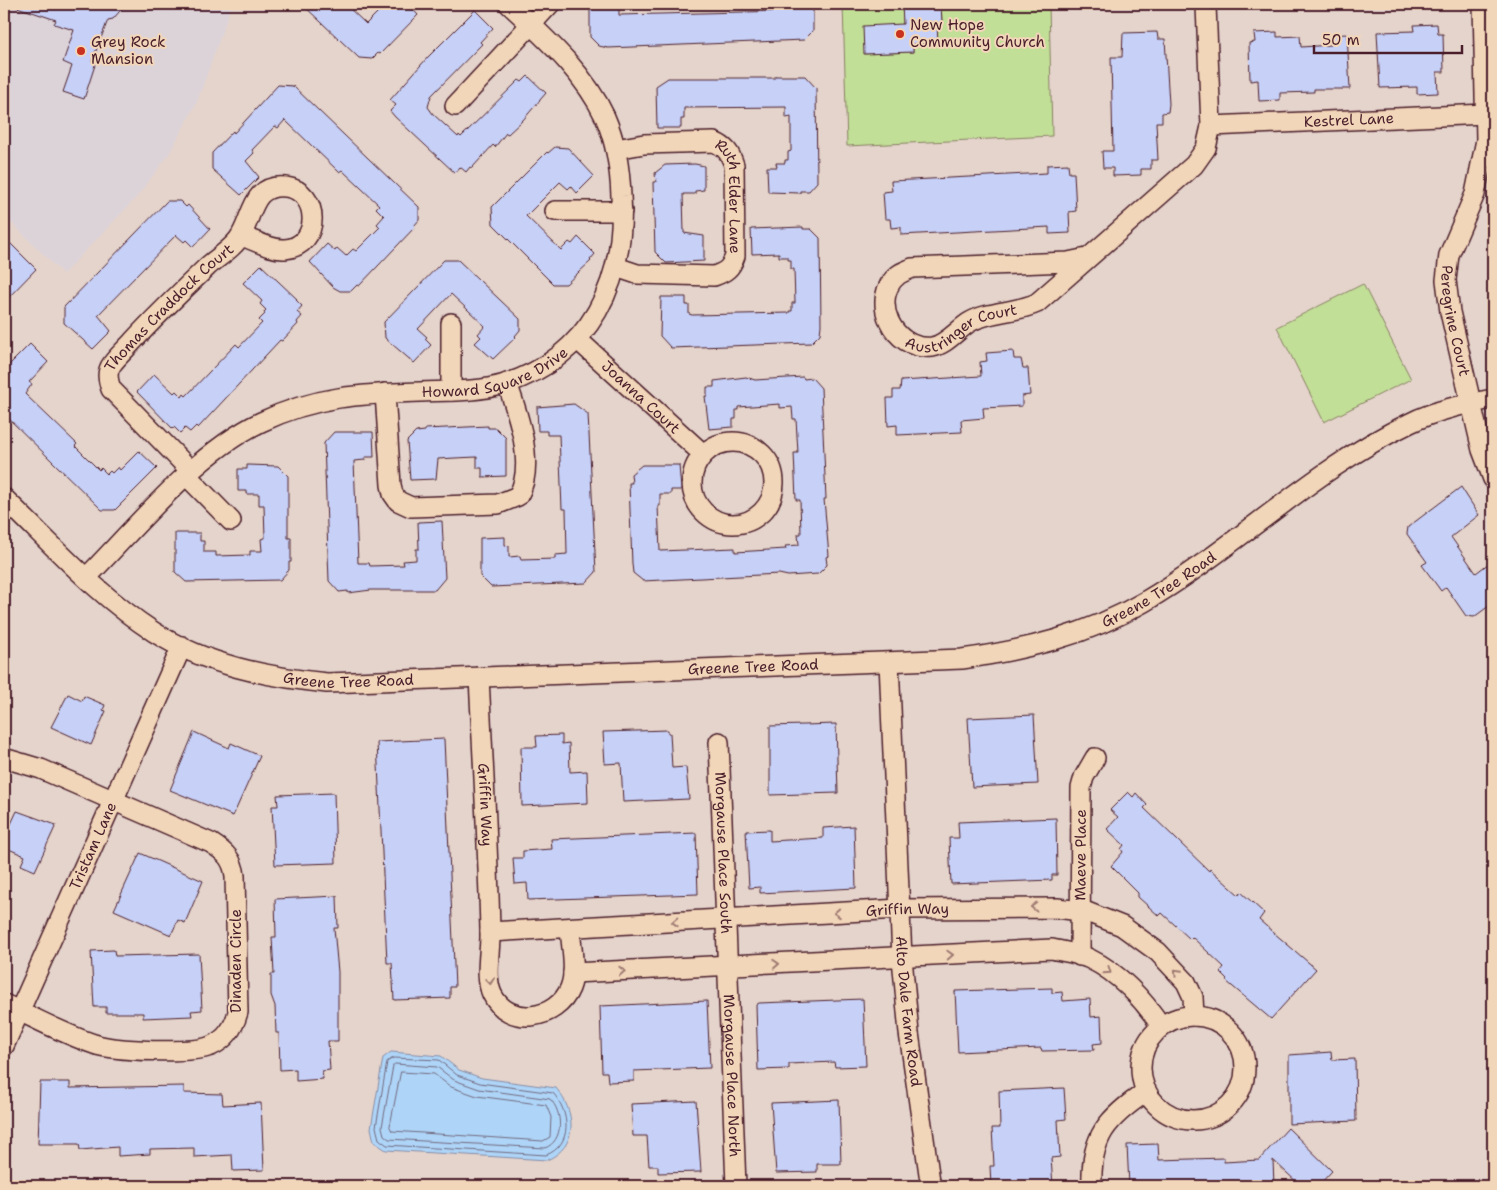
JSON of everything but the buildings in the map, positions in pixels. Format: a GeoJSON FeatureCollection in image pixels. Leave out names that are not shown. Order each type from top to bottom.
{"type":"FeatureCollection","features":[{"type":"Feature","properties":{"kind":"street","name":"Howard Square Drive"},"geometry":{"type":"LineString","coordinates":[[87,577],[189,473],[220,446],[239,433],[299,406],[326,399],[385,393],[487,389],[507,383],[551,362],[578,340],[600,308],[616,268],[620,249],[622,211],[616,149],[605,117],[594,96],[558,52],[509,4]]}},
{"type":"Feature","properties":{"kind":"street"},"geometry":{"type":"LineString","coordinates":[[455,106],[550,4]]}},
{"type":"Feature","properties":{"kind":"street","name":"Peregrine Court"},"geometry":{"type":"LineString","coordinates":[[1483,4],[1486,140],[1475,194],[1448,255],[1446,280],[1450,312],[1482,450],[1493,479]]}},
{"type":"Feature","properties":{"kind":"street","name":"Austringer Court"},"geometry":{"type":"LineString","coordinates":[[1087,258],[1068,262],[912,268],[898,275],[888,291],[886,306],[889,323],[895,333],[905,341],[918,346],[933,347],[972,321],[987,316],[1021,310],[1036,304],[1194,165],[1206,148],[1211,126],[1205,5]]}},
{"type":"Feature","properties":{"kind":"street","name":"Kestrel Lane"},"geometry":{"type":"LineString","coordinates":[[1211,126],[1486,114]]}},
{"type":"Feature","properties":{"kind":"street","name":"Ruth Elder Lane"},"geometry":{"type":"LineString","coordinates":[[616,149],[644,144],[714,142],[723,146],[734,165],[735,256],[732,266],[725,273],[714,276],[637,274],[616,268]]}},
{"type":"Feature","properties":{"kind":"street"},"geometry":{"type":"LineString","coordinates":[[555,210],[622,211]]}},
{"type":"Feature","properties":{"kind":"street","name":"Thomas Craddock Court"},"geometry":{"type":"LineString","coordinates":[[231,521],[111,389],[108,379],[111,365],[144,329],[241,236]]}},
{"type":"Feature","properties":{"kind":"street"},"geometry":{"type":"LineString","coordinates":[[451,323],[451,391]]}},
{"type":"Feature","properties":{"kind":"street","name":"Joanna Court"},"geometry":{"type":"LineString","coordinates":[[578,340],[703,454]]}},
{"type":"Feature","properties":{"kind":"street"},"geometry":{"type":"LineString","coordinates":[[385,393],[391,485],[398,500],[411,507],[498,504],[518,496],[524,478],[522,435],[507,383]]}},
{"type":"Feature","properties":{"kind":"street","name":"Greene Tree Road"},"geometry":{"type":"LineString","coordinates":[[4,498],[114,602],[138,620],[196,654],[236,667],[293,680],[327,683],[962,659],[1003,653],[1045,643],[1100,625],[1143,602],[1196,568],[1369,444],[1411,422],[1471,403],[1493,399]]}},
{"type":"Feature","properties":{"kind":"street"},"geometry":{"type":"LineString","coordinates":[[738,442],[758,450],[772,468],[772,496],[760,515],[741,524],[723,523],[705,514],[695,501],[692,486],[694,470],[703,454],[718,444],[738,442]]}},
{"type":"Feature","properties":{"kind":"street","name":"Tristam Lane"},"geometry":{"type":"LineString","coordinates":[[4,1046],[12,1007],[113,800],[182,646]]}},
{"type":"Feature","properties":{"kind":"street","name":"Alto Dale Farm Road"},"geometry":{"type":"LineString","coordinates":[[889,662],[902,958],[909,1033],[930,1181]]}},
{"type":"Feature","properties":{"kind":"street","name":"Griffin Way"},"geometry":{"type":"LineString","coordinates":[[480,677],[490,932],[489,978],[492,994],[499,1005],[513,1014],[529,1017],[543,1014],[555,1007],[570,987],[573,973],[570,928]]}},
{"type":"Feature","properties":{"kind":"street","name":"Morgause Place South"},"geometry":{"type":"LineString","coordinates":[[718,742],[727,966]]}},
{"type":"Feature","properties":{"kind":"street","name":"Dinaden Circle"},"geometry":{"type":"LineString","coordinates":[[4,758],[41,769],[211,843],[225,852],[233,864],[238,1012],[234,1025],[226,1037],[202,1049],[114,1049],[94,1044],[12,1007]]}},
{"type":"Feature","properties":{"kind":"street","name":"Maeve Place"},"geometry":{"type":"LineString","coordinates":[[1080,956],[1081,788],[1095,758]]}},
{"type":"Feature","properties":{"kind":"street","name":"Griffin Way"},"geometry":{"type":"LineString","coordinates":[[490,932],[900,909],[1038,907],[1080,912],[1122,926],[1158,952],[1186,982],[1193,997],[1194,1016]]}},
{"type":"Feature","properties":{"kind":"street"},"geometry":{"type":"LineString","coordinates":[[573,973],[1052,949],[1080,956],[1112,974],[1148,1005],[1161,1026]]}},
{"type":"Feature","properties":{"kind":"street","name":"Morgause Place North"},"geometry":{"type":"LineString","coordinates":[[727,966],[736,1186]]}},
{"type":"Feature","properties":{"kind":"street"},"geometry":{"type":"LineString","coordinates":[[1194,1016],[1214,1020],[1226,1028],[1236,1039],[1243,1052],[1245,1068],[1243,1083],[1227,1108],[1202,1120],[1187,1120],[1169,1115],[1156,1106],[1146,1092],[1140,1066],[1143,1050],[1151,1036],[1161,1026],[1180,1018],[1194,1016]]}},
{"type":"Feature","properties":{"kind":"street"},"geometry":{"type":"LineString","coordinates":[[1092,1186],[1093,1154],[1099,1136],[1110,1120],[1122,1108],[1146,1092]]}},
{"type":"Feature","properties":{"kind":"shaded area"},"geometry":{"type":"Polygon","coordinates":[[[4,4],[232,4],[197,102],[169,154],[136,198],[63,274],[4,215],[4,4]]]}},
{"type":"Feature","properties":{"kind":"green space"},"geometry":{"type":"Polygon","coordinates":[[[843,4],[902,4],[903,24],[865,54],[913,52],[913,44],[937,23],[942,23],[941,4],[1049,4],[1052,136],[847,146],[843,4]]]}},
{"type":"Feature","properties":{"kind":"green space"},"geometry":{"type":"Polygon","coordinates":[[[1363,284],[1411,379],[1324,422],[1277,327],[1363,284]]]}},
{"type":"Feature","properties":{"kind":"water"},"geometry":{"type":"Polygon","coordinates":[[[391,1052],[441,1056],[459,1070],[482,1078],[556,1088],[568,1107],[570,1118],[571,1128],[565,1146],[547,1160],[386,1150],[374,1142],[371,1128],[383,1058],[391,1052]]]}},
{"type":"Feature","properties":{"kind":"place","name":"New Hope Community Church"},"geometry":{"type":"Point","coordinates":[900,34]}},
{"type":"Feature","properties":{"kind":"place","name":"Grey Rock Mansion"},"geometry":{"type":"Point","coordinates":[81,51]}}]}
